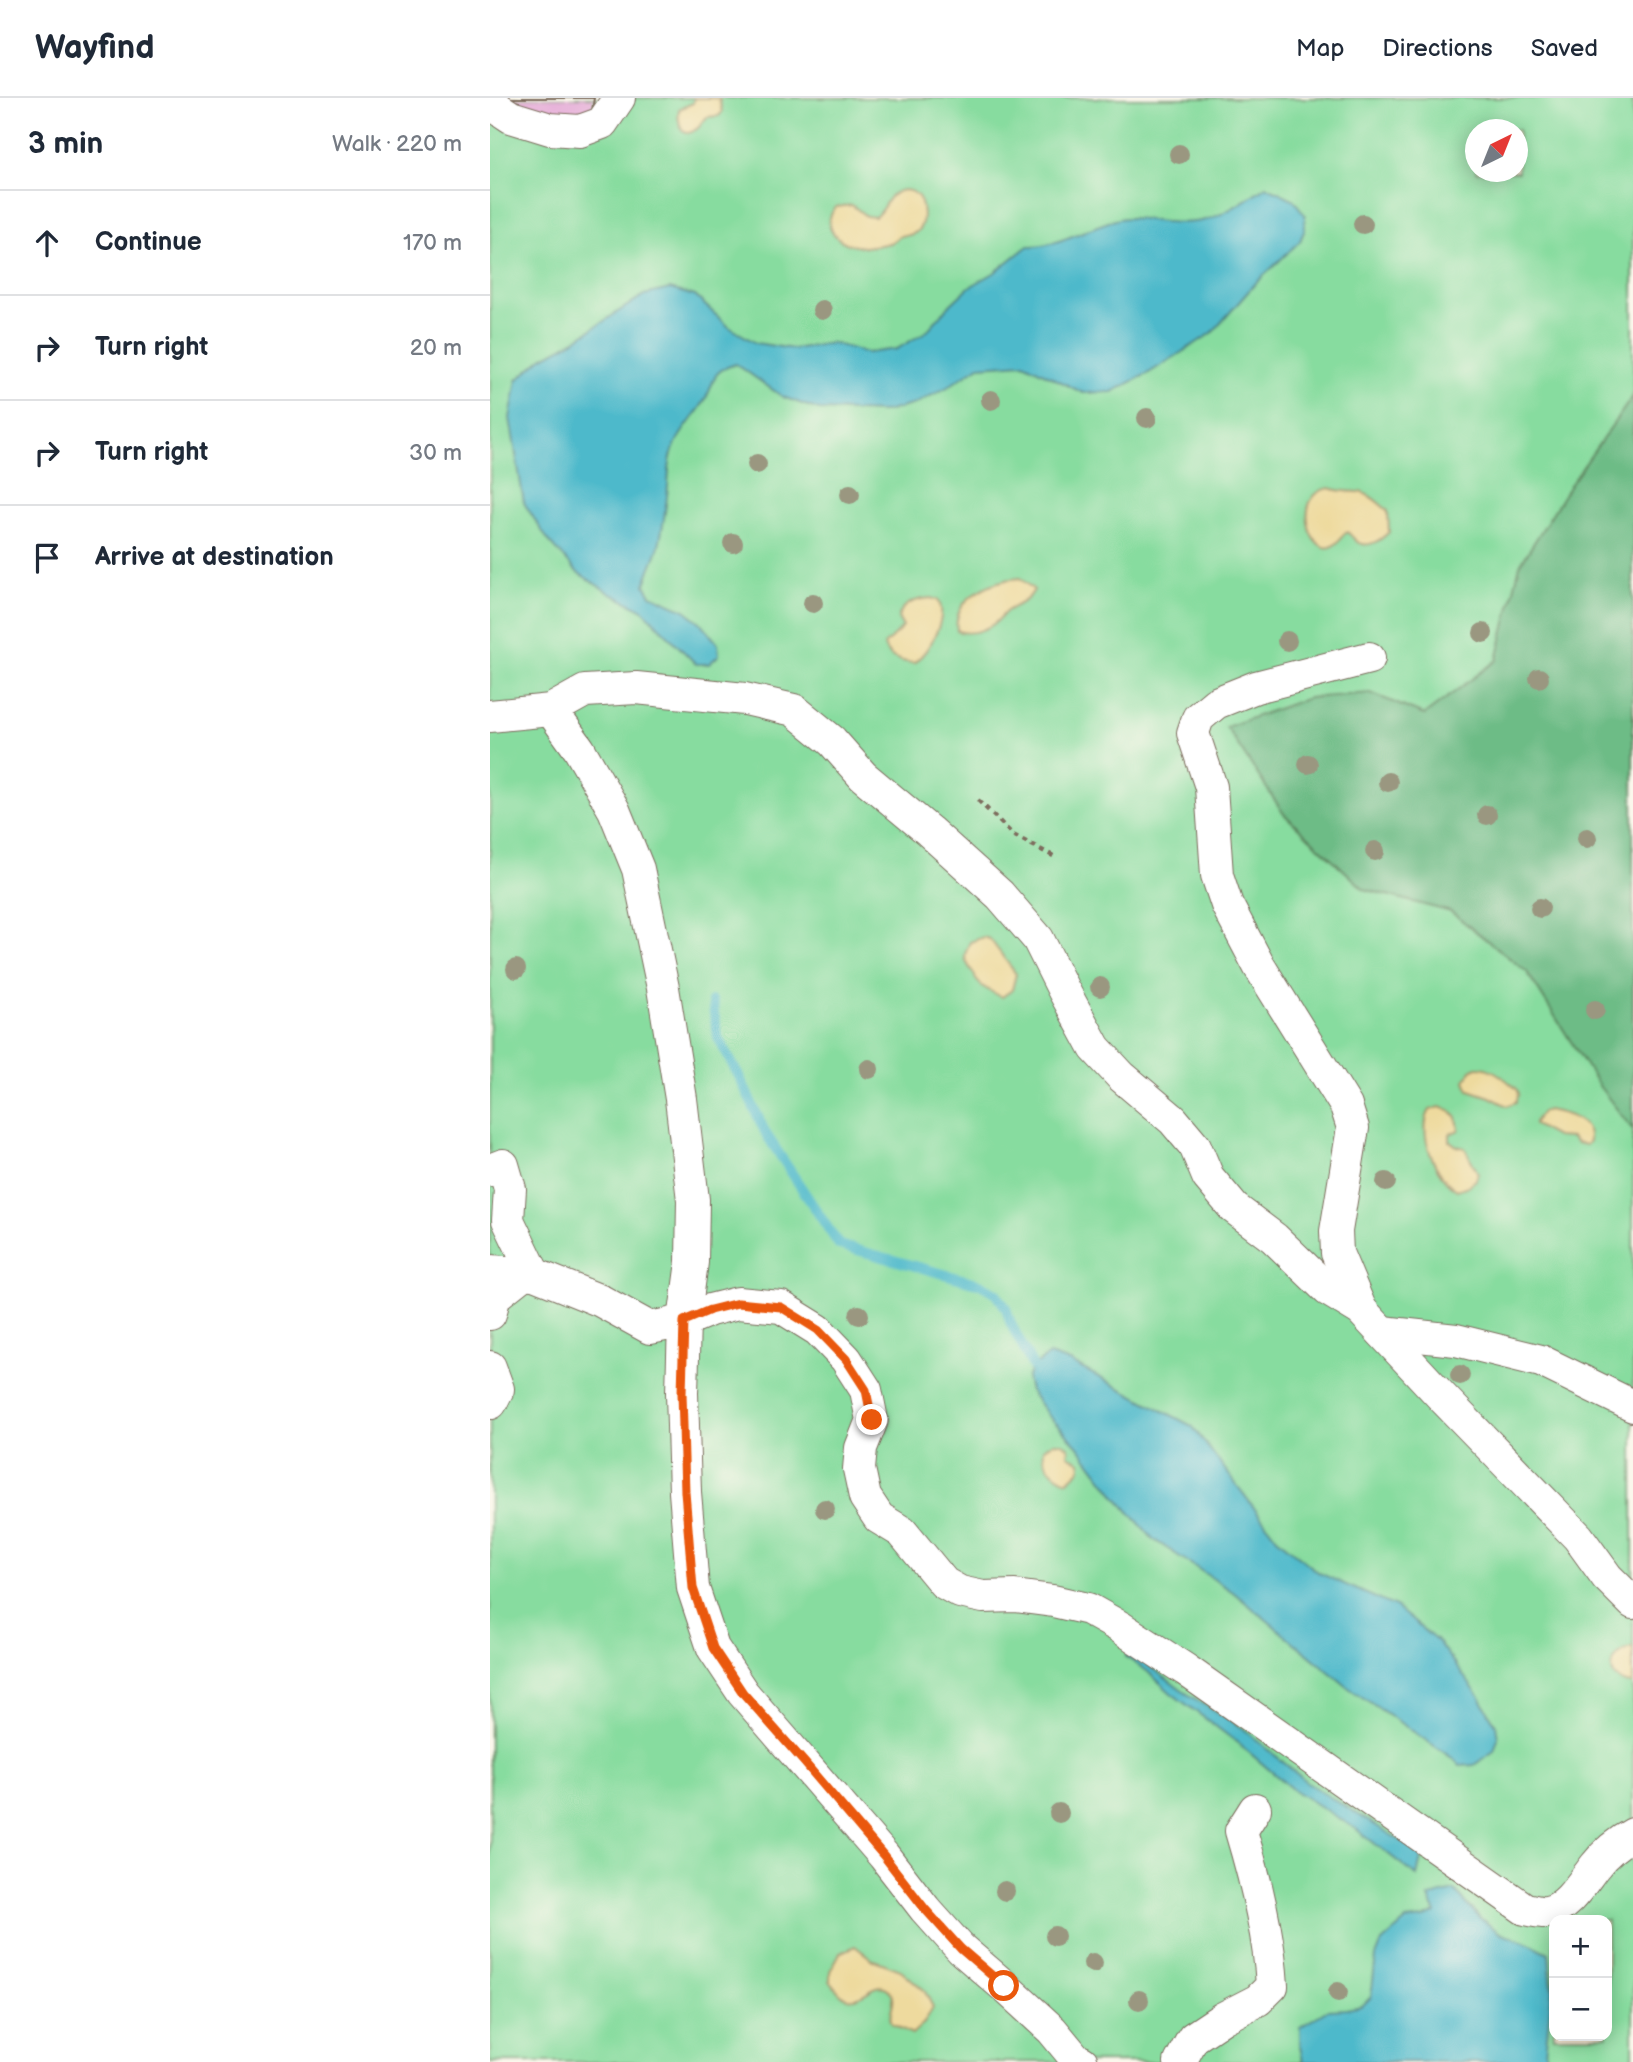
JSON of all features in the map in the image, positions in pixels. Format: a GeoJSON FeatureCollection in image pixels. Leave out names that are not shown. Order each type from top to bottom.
{"type":"FeatureCollection","features":[{"type":"Feature","properties":{"kind":"lane"},"geometry":{"type":"LineString","coordinates":[[490,103],[511,117],[550,129],[580,131],[601,123],[619,98]]}},
{"type":"Feature","properties":{"kind":"lane"},"geometry":{"type":"LineString","coordinates":[[1369,658],[1256,687],[1216,703],[1198,718],[1193,733],[1211,787],[1217,875],[1227,905],[1259,966],[1346,1106],[1353,1128],[1336,1231],[1337,1253],[1371,1321]]}},
{"type":"Feature","properties":{"kind":"lane"},"geometry":{"type":"LineString","coordinates":[[490,716],[551,710],[585,691],[636,688],[744,699],[794,710],[832,741],[863,776],[1000,895],[1038,939],[1095,1048],[1121,1076],[1173,1120],[1195,1146],[1208,1177],[1234,1208],[1273,1238],[1328,1290],[1371,1321],[1578,1537],[1607,1577],[1633,1603]]}},
{"type":"Feature","properties":{"kind":"lane"},"geometry":{"type":"LineString","coordinates":[[551,710],[579,749],[614,810],[638,869],[665,1000],[694,1200],[692,1262],[684,1321],[682,1393],[685,1480],[693,1588],[713,1648],[743,1693],[875,1846],[925,1909],[961,1949],[1052,2030],[1076,2059],[1082,2062]]}},
{"type":"Feature","properties":{"kind":"lane"},"geometry":{"type":"LineString","coordinates":[[497,1179],[508,1220],[529,1273]]}},
{"type":"Feature","properties":{"kind":"lane"},"geometry":{"type":"LineString","coordinates":[[490,1271],[529,1273],[601,1301],[650,1328],[684,1321],[710,1310],[738,1303],[781,1307],[818,1330],[846,1359],[866,1390],[872,1420],[861,1448],[859,1469],[865,1497],[879,1518],[902,1532],[944,1583],[960,1592],[983,1597],[1016,1596],[1088,1609],[1186,1670],[1525,1909],[1548,1912],[1567,1901],[1619,1841],[1633,1834]]}},
{"type":"Feature","properties":{"kind":"lane"},"geometry":{"type":"LineString","coordinates":[[490,1314],[495,1296],[529,1273]]}},
{"type":"Feature","properties":{"kind":"lane"},"geometry":{"type":"LineString","coordinates":[[1371,1321],[1541,1361],[1633,1406]]}},
{"type":"Feature","properties":{"kind":"lane"},"geometry":{"type":"LineString","coordinates":[[490,1367],[498,1389],[491,1403],[490,1400]]}},
{"type":"Feature","properties":{"kind":"lane"},"geometry":{"type":"LineString","coordinates":[[1180,2062],[1193,2038],[1223,2018],[1258,2000],[1272,1986],[1270,1956],[1241,1831],[1255,1809]]}},
{"type":"Feature","properties":{"kind":"path"},"geometry":{"type":"LineString","coordinates":[[978,800],[1013,835],[1055,857]]}},
{"type":"Feature","properties":{"kind":"green space"},"geometry":{"type":"Polygon","coordinates":[[[490,98],[1633,98],[1633,2062],[490,2062],[490,98]]]}},
{"type":"Feature","properties":{"kind":"green space"},"geometry":{"type":"Polygon","coordinates":[[[1633,396],[1633,1130],[1599,1086],[1527,972],[1451,912],[1364,889],[1284,814],[1226,727],[1308,698],[1371,693],[1424,715],[1497,660],[1520,565],[1570,485],[1633,396]]]}},
{"type":"Feature","properties":{"kind":"sand"},"geometry":{"type":"Polygon","coordinates":[[[694,98],[719,98],[722,112],[719,116],[707,117],[697,129],[686,133],[679,123],[679,109],[693,103],[694,98]]]}},
{"type":"Feature","properties":{"kind":"sand"},"geometry":{"type":"Polygon","coordinates":[[[904,190],[914,193],[921,203],[923,219],[916,232],[889,243],[865,247],[841,240],[831,229],[829,222],[836,207],[852,205],[866,216],[875,217],[893,194],[904,190]]]}},
{"type":"Feature","properties":{"kind":"sand"},"geometry":{"type":"Polygon","coordinates":[[[1330,488],[1359,492],[1375,500],[1388,511],[1389,532],[1378,541],[1365,545],[1360,544],[1347,532],[1333,546],[1323,547],[1311,533],[1308,511],[1311,500],[1318,492],[1330,488]]]}},
{"type":"Feature","properties":{"kind":"sand"},"geometry":{"type":"Polygon","coordinates":[[[1020,578],[1034,590],[1026,600],[986,628],[977,632],[957,631],[957,619],[967,600],[997,582],[1020,578]]]}},
{"type":"Feature","properties":{"kind":"sand"},"geometry":{"type":"Polygon","coordinates":[[[931,598],[938,600],[941,616],[936,634],[926,651],[914,663],[892,656],[884,645],[903,627],[898,618],[900,613],[906,605],[931,598]]]}},
{"type":"Feature","properties":{"kind":"sand"},"geometry":{"type":"Polygon","coordinates":[[[983,937],[990,939],[1016,974],[1012,990],[1002,997],[989,991],[975,979],[966,961],[965,955],[970,942],[983,937]]]}},
{"type":"Feature","properties":{"kind":"sand"},"geometry":{"type":"Polygon","coordinates":[[[1477,1067],[1493,1071],[1517,1089],[1519,1094],[1516,1102],[1507,1106],[1469,1090],[1465,1081],[1471,1070],[1477,1067]]]}},
{"type":"Feature","properties":{"kind":"sand"},"geometry":{"type":"Polygon","coordinates":[[[1440,1107],[1457,1117],[1459,1130],[1450,1134],[1450,1141],[1465,1148],[1478,1173],[1476,1180],[1457,1190],[1442,1176],[1427,1142],[1426,1119],[1430,1110],[1440,1107]]]}},
{"type":"Feature","properties":{"kind":"sand"},"geometry":{"type":"Polygon","coordinates":[[[1547,1110],[1569,1115],[1582,1122],[1589,1133],[1586,1145],[1576,1143],[1571,1138],[1556,1137],[1534,1125],[1542,1112],[1547,1110]]]}},
{"type":"Feature","properties":{"kind":"sand"},"geometry":{"type":"Polygon","coordinates":[[[1052,1443],[1063,1443],[1069,1448],[1068,1455],[1080,1462],[1079,1471],[1068,1481],[1053,1473],[1047,1464],[1044,1448],[1052,1443]]]}},
{"type":"Feature","properties":{"kind":"sand"},"geometry":{"type":"Polygon","coordinates":[[[1631,1648],[1633,1684],[1617,1679],[1612,1669],[1617,1657],[1631,1648]]]}},
{"type":"Feature","properties":{"kind":"sand"},"geometry":{"type":"Polygon","coordinates":[[[855,1946],[872,1959],[901,1970],[924,1990],[933,2007],[924,2023],[912,2034],[892,2024],[890,2015],[893,1996],[886,1987],[880,1986],[851,1999],[841,1994],[830,1981],[830,1971],[840,1953],[855,1946]]]}},
{"type":"Feature","properties":{"kind":"water"},"geometry":{"type":"Polygon","coordinates":[[[1266,186],[1293,199],[1305,215],[1305,229],[1300,241],[1253,286],[1212,333],[1149,373],[1112,392],[1083,393],[1024,363],[979,366],[915,404],[885,412],[819,410],[783,397],[736,364],[718,373],[703,404],[674,448],[660,542],[645,585],[651,595],[685,610],[700,622],[718,644],[719,655],[709,664],[696,664],[642,609],[611,594],[577,572],[548,540],[524,503],[510,418],[517,380],[542,358],[644,295],[670,289],[695,296],[729,327],[756,343],[793,349],[832,343],[867,353],[897,349],[927,331],[968,288],[994,273],[1028,246],[1063,240],[1125,218],[1176,223],[1205,220],[1228,210],[1266,186]]]}},
{"type":"Feature","properties":{"kind":"water"},"geometry":{"type":"Polygon","coordinates":[[[1049,1355],[1070,1362],[1192,1426],[1277,1538],[1319,1573],[1396,1607],[1438,1642],[1481,1699],[1496,1725],[1498,1738],[1494,1751],[1474,1765],[1460,1766],[1349,1688],[1233,1592],[1153,1539],[1030,1391],[1027,1378],[1033,1367],[1049,1355]]]}},
{"type":"Feature","properties":{"kind":"water"},"geometry":{"type":"Polygon","coordinates":[[[1128,1650],[1181,1690],[1244,1729],[1309,1784],[1422,1854],[1417,1876],[1356,1829],[1292,1789],[1238,1743],[1126,1657],[1128,1650]]]}},
{"type":"Feature","properties":{"kind":"water"},"geometry":{"type":"Polygon","coordinates":[[[1454,1890],[1480,1918],[1500,1933],[1549,1953],[1549,2017],[1544,2062],[1303,2062],[1300,2027],[1328,2010],[1362,2006],[1371,1997],[1376,1957],[1382,1942],[1406,1921],[1423,1919],[1436,1913],[1429,1898],[1454,1890]]]}},
{"type":"Feature","properties":{"kind":"building"},"geometry":{"type":"Polygon","coordinates":[[[504,98],[594,98],[590,124],[518,110],[519,102],[504,98]]]}},
{"type":"Feature","properties":{"kind":"waterway"},"geometry":{"type":"LineString","coordinates":[[712,1001],[718,1038],[766,1134],[839,1245],[980,1284],[996,1293],[1006,1308],[1011,1324],[1033,1367]]}},
{"type":"Feature","properties":{"kind":"route"},"geometry":{"type":"LineString","coordinates":[[872,1420],[866,1390],[846,1359],[818,1330],[781,1307],[738,1303],[710,1310],[684,1321],[682,1393],[685,1492],[693,1588],[713,1648],[743,1693],[884,1856],[925,1909],[961,1949],[1004,1986]]}}]}
